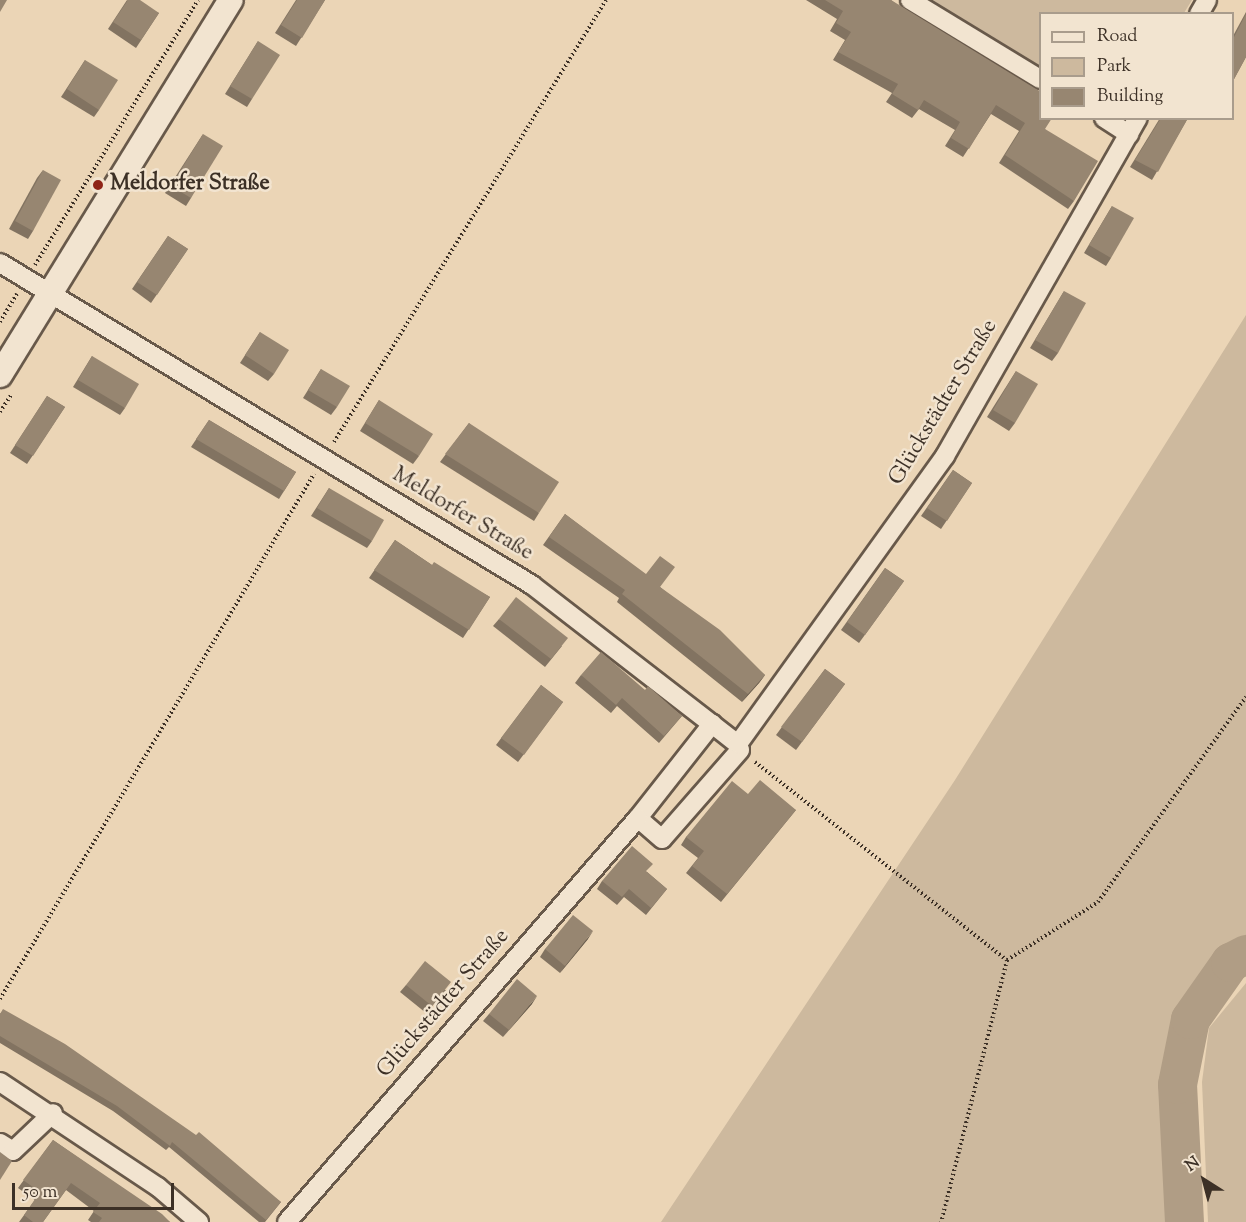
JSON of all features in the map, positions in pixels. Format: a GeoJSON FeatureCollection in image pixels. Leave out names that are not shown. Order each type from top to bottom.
{"type":"FeatureCollection","features":[{"type":"Feature","properties":{"kind":"street"},"geometry":{"type":"LineString","coordinates":[[0,375],[231,0]]}},
{"type":"Feature","properties":{"kind":"street"},"geometry":{"type":"LineString","coordinates":[[910,0],[1039,79]]}},
{"type":"Feature","properties":{"kind":"street"},"geometry":{"type":"LineString","coordinates":[[1111,120],[1133,126]]}},
{"type":"Feature","properties":{"kind":"street","name":"Glückstädter Straße"},"geometry":{"type":"LineString","coordinates":[[638,818],[662,839],[739,747],[945,456],[1133,126]]}},
{"type":"Feature","properties":{"kind":"street","name":"Meldorfer Straße"},"geometry":{"type":"LineString","coordinates":[[0,263],[48,296],[532,585],[712,724]]}},
{"type":"Feature","properties":{"kind":"street"},"geometry":{"type":"LineString","coordinates":[[712,724],[739,747]]}},
{"type":"Feature","properties":{"kind":"street","name":"Glückstädter Straße"},"geometry":{"type":"LineString","coordinates":[[287,1222],[638,818],[712,724]]}},
{"type":"Feature","properties":{"kind":"street"},"geometry":{"type":"LineString","coordinates":[[0,1082],[53,1113],[158,1186],[199,1222]]}},
{"type":"Feature","properties":{"kind":"street"},"geometry":{"type":"LineString","coordinates":[[0,1143],[13,1151],[53,1113]]}},
{"type":"Feature","properties":{"kind":"path"},"geometry":{"type":"LineString","coordinates":[[0,321],[198,0]]}},
{"type":"Feature","properties":{"kind":"path"},"geometry":{"type":"LineString","coordinates":[[0,999],[322,460],[606,0]]}},
{"type":"Feature","properties":{"kind":"path"},"geometry":{"type":"LineString","coordinates":[[941,1222],[1007,960],[1098,902],[1246,697]]}},
{"type":"Feature","properties":{"kind":"path"},"geometry":{"type":"LineString","coordinates":[[739,747],[1007,960]]}},
{"type":"Feature","properties":{"kind":"green space"},"geometry":{"type":"Polygon","coordinates":[[[929,0],[1192,0],[1185,12],[1039,12],[1039,67],[929,0]]]}},
{"type":"Feature","properties":{"kind":"green space"},"geometry":{"type":"Polygon","coordinates":[[[1246,315],[1246,954],[1230,962],[1190,1019],[1177,1084],[1184,1222],[661,1222],[955,780],[1246,315]]]}},
{"type":"Feature","properties":{"kind":"green space"},"geometry":{"type":"Polygon","coordinates":[[[1246,983],[1246,1222],[1208,1222],[1202,1082],[1209,1028],[1246,983]]]}},
{"type":"Feature","properties":{"kind":"building"},"geometry":{"type":"Polygon","coordinates":[[[0,0],[7,0],[0,12],[0,0]]]}},
{"type":"Feature","properties":{"kind":"building"},"geometry":{"type":"Polygon","coordinates":[[[128,0],[140,0],[159,13],[141,40],[113,22],[128,0]]]}},
{"type":"Feature","properties":{"kind":"building"},"geometry":{"type":"Polygon","coordinates":[[[297,0],[325,0],[302,38],[281,25],[297,0]]]}},
{"type":"Feature","properties":{"kind":"building"},"geometry":{"type":"Polygon","coordinates":[[[825,0],[891,0],[1039,91],[1039,120],[1051,120],[1045,129],[1098,161],[1074,201],[1005,155],[1025,123],[996,105],[969,149],[951,138],[960,122],[924,100],[918,110],[892,94],[898,84],[838,52],[851,32],[836,23],[843,11],[825,0]]]}},
{"type":"Feature","properties":{"kind":"building"},"geometry":{"type":"Polygon","coordinates":[[[1246,14],[1246,57],[1234,79],[1234,37],[1246,14]]]}},
{"type":"Feature","properties":{"kind":"building"},"geometry":{"type":"Polygon","coordinates":[[[258,41],[280,55],[252,99],[230,86],[258,41]]]}},
{"type":"Feature","properties":{"kind":"building"},"geometry":{"type":"Polygon","coordinates":[[[85,60],[118,80],[99,110],[67,89],[85,60]]]}},
{"type":"Feature","properties":{"kind":"building"},"geometry":{"type":"Polygon","coordinates":[[[1160,120],[1187,120],[1158,172],[1135,160],[1160,120]]]}},
{"type":"Feature","properties":{"kind":"building"},"geometry":{"type":"Polygon","coordinates":[[[203,134],[223,146],[191,198],[171,186],[203,134]]]}},
{"type":"Feature","properties":{"kind":"building"},"geometry":{"type":"Polygon","coordinates":[[[43,170],[61,180],[33,231],[15,221],[43,170]]]}},
{"type":"Feature","properties":{"kind":"building"},"geometry":{"type":"Polygon","coordinates":[[[1112,206],[1134,218],[1111,258],[1089,245],[1112,206]]]}},
{"type":"Feature","properties":{"kind":"building"},"geometry":{"type":"Polygon","coordinates":[[[168,236],[188,249],[157,295],[137,282],[168,236]]]}},
{"type":"Feature","properties":{"kind":"building"},"geometry":{"type":"Polygon","coordinates":[[[1064,291],[1086,303],[1058,353],[1035,340],[1064,291]]]}},
{"type":"Feature","properties":{"kind":"building"},"geometry":{"type":"Polygon","coordinates":[[[260,332],[289,350],[274,374],[245,355],[260,332]]]}},
{"type":"Feature","properties":{"kind":"building"},"geometry":{"type":"Polygon","coordinates":[[[92,356],[139,384],[125,408],[78,380],[92,356]]]}},
{"type":"Feature","properties":{"kind":"building"},"geometry":{"type":"Polygon","coordinates":[[[321,369],[350,386],[337,407],[308,390],[321,369]]]}},
{"type":"Feature","properties":{"kind":"building"},"geometry":{"type":"Polygon","coordinates":[[[1016,371],[1038,384],[1015,423],[993,410],[1016,371]]]}},
{"type":"Feature","properties":{"kind":"building"},"geometry":{"type":"Polygon","coordinates":[[[47,396],[65,407],[33,456],[15,445],[47,396]]]}},
{"type":"Feature","properties":{"kind":"building"},"geometry":{"type":"Polygon","coordinates":[[[379,400],[433,434],[419,456],[365,423],[379,400]]]}},
{"type":"Feature","properties":{"kind":"building"},"geometry":{"type":"Polygon","coordinates":[[[209,420],[296,472],[284,491],[196,439],[209,420]]]}},
{"type":"Feature","properties":{"kind":"building"},"geometry":{"type":"Polygon","coordinates":[[[469,423],[559,482],[539,513],[445,454],[469,423]]]}},
{"type":"Feature","properties":{"kind":"building"},"geometry":{"type":"Polygon","coordinates":[[[953,470],[972,483],[947,521],[927,508],[953,470]]]}},
{"type":"Feature","properties":{"kind":"building"},"geometry":{"type":"Polygon","coordinates":[[[329,488],[384,520],[372,541],[317,508],[329,488]]]}},
{"type":"Feature","properties":{"kind":"building"},"geometry":{"type":"Polygon","coordinates":[[[565,514],[646,574],[660,556],[675,567],[660,587],[720,630],[765,675],[748,694],[622,594],[625,590],[549,537],[565,514]]]}},
{"type":"Feature","properties":{"kind":"building"},"geometry":{"type":"Polygon","coordinates":[[[395,540],[432,565],[434,562],[490,597],[469,630],[374,570],[395,540]]]}},
{"type":"Feature","properties":{"kind":"building"},"geometry":{"type":"Polygon","coordinates":[[[885,568],[904,581],[865,635],[847,622],[885,568]]]}},
{"type":"Feature","properties":{"kind":"building"},"geometry":{"type":"Polygon","coordinates":[[[516,597],[568,638],[551,659],[499,619],[516,597]]]}},
{"type":"Feature","properties":{"kind":"building"},"geometry":{"type":"Polygon","coordinates":[[[601,652],[645,690],[648,686],[682,716],[664,736],[622,698],[616,705],[581,675],[601,652]]]}},
{"type":"Feature","properties":{"kind":"building"},"geometry":{"type":"Polygon","coordinates":[[[825,669],[845,684],[802,742],[781,727],[825,669]]]}},
{"type":"Feature","properties":{"kind":"building"},"geometry":{"type":"Polygon","coordinates":[[[541,685],[563,702],[524,755],[501,738],[541,685]]]}},
{"type":"Feature","properties":{"kind":"building"},"geometry":{"type":"Polygon","coordinates":[[[760,780],[796,810],[727,894],[692,866],[704,851],[686,837],[732,781],[748,794],[760,780]]]}},
{"type":"Feature","properties":{"kind":"building"},"geometry":{"type":"Polygon","coordinates":[[[632,846],[653,864],[646,871],[667,889],[651,908],[629,889],[622,897],[602,881],[632,846]]]}},
{"type":"Feature","properties":{"kind":"building"},"geometry":{"type":"Polygon","coordinates":[[[573,915],[593,931],[565,966],[545,949],[573,915]]]}},
{"type":"Feature","properties":{"kind":"building"},"geometry":{"type":"Polygon","coordinates":[[[425,961],[451,982],[432,1006],[406,985],[425,961]]]}},
{"type":"Feature","properties":{"kind":"building"},"geometry":{"type":"Polygon","coordinates":[[[517,979],[537,996],[509,1030],[489,1014],[517,979]]]}},
{"type":"Feature","properties":{"kind":"building"},"geometry":{"type":"Polygon","coordinates":[[[3,1009],[65,1044],[196,1135],[199,1132],[281,1202],[266,1220],[172,1142],[170,1146],[117,1106],[0,1036],[0,1014],[3,1009]]]}},
{"type":"Feature","properties":{"kind":"building"},"geometry":{"type":"Polygon","coordinates":[[[53,1140],[162,1214],[170,1222],[99,1222],[102,1218],[93,1212],[100,1203],[71,1183],[43,1222],[33,1222],[24,1215],[40,1192],[23,1180],[53,1140]]]}},
{"type":"Feature","properties":{"kind":"building"},"geometry":{"type":"Polygon","coordinates":[[[0,1152],[12,1161],[0,1180],[0,1152]]]}},
{"type":"Feature","properties":{"kind":"waterway"},"geometry":{"type":"LineString","coordinates":[[1184,1222],[1177,1084],[1190,1019],[1230,962],[1246,954]]}},
{"type":"Feature","properties":{"kind":"place","name":"Meldorfer Straße"},"geometry":{"type":"Point","coordinates":[98,185]}}]}
